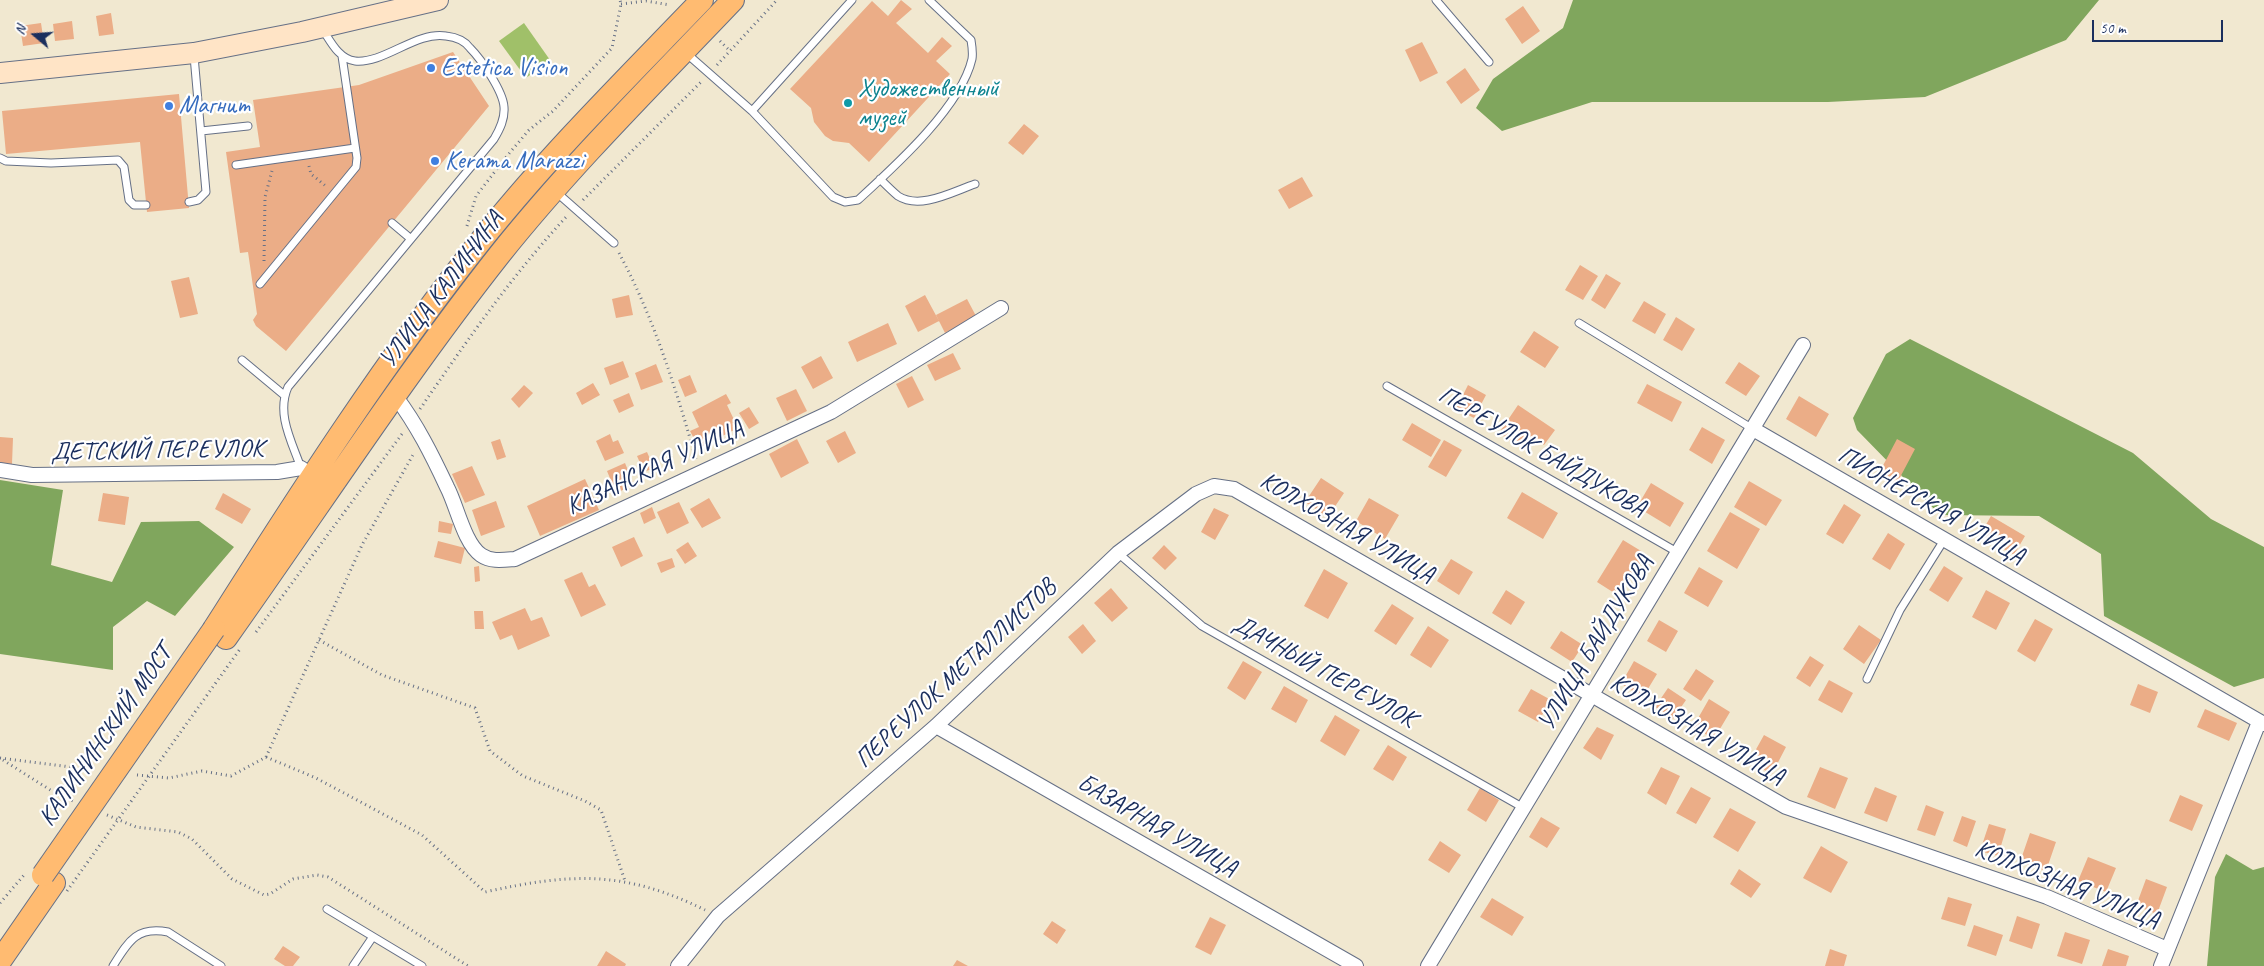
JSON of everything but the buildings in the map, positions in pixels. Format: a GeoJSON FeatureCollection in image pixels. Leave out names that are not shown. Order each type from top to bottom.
{"type":"FeatureCollection","features":[{"type":"Feature","properties":{"kind":"main road","name":"УЛИЦА КАЛИНИНА"},"geometry":{"type":"LineString","coordinates":[[232,640],[306,471],[488,232],[610,95],[702,0]]}},
{"type":"Feature","properties":{"kind":"main road","name":"УЛИЦА КАЛИНИНА"},"geometry":{"type":"LineString","coordinates":[[232,640],[396,397],[502,253],[555,191],[729,1]]}},
{"type":"Feature","properties":{"kind":"main road","name":"КАЛИНИНСКИЙ МОСТ"},"geometry":{"type":"LineString","coordinates":[[47,881],[232,640]]}},
{"type":"Feature","properties":{"kind":"main road"},"geometry":{"type":"LineString","coordinates":[[0,933],[47,881]]}},
{"type":"Feature","properties":{"kind":"main road"},"geometry":{"type":"LineString","coordinates":[[0,960],[47,881]]}},
{"type":"Feature","properties":{"kind":"street"},"geometry":{"type":"LineString","coordinates":[[0,73],[194,53],[321,28],[438,0]]}},
{"type":"Feature","properties":{"kind":"street","name":"КАЗАНСКАЯ УЛИЦА"},"geometry":{"type":"LineString","coordinates":[[396,397],[413,419],[448,489],[471,546],[482,556],[496,560],[514,559],[831,412],[1001,308]]}},
{"type":"Feature","properties":{"kind":"street","name":"УЛИЦА БАЙДУКОВА"},"geometry":{"type":"LineString","coordinates":[[1428,966],[1522,807],[1803,345]]}},
{"type":"Feature","properties":{"kind":"street","name":"ПИОНЕРСКАЯ УЛИЦА"},"geometry":{"type":"LineString","coordinates":[[1753,429],[2262,723]]}},
{"type":"Feature","properties":{"kind":"street","name":"ДЕТСКИЙ ПЕРЕУЛОК"},"geometry":{"type":"LineString","coordinates":[[0,470],[32,475],[306,471]]}},
{"type":"Feature","properties":{"kind":"street","name":"ПЕРЕУЛОК МЕТАЛЛИСТОВ"},"geometry":{"type":"LineString","coordinates":[[678,966],[718,916],[936,726],[1118,554],[1196,494],[1214,486],[1234,489]]}},
{"type":"Feature","properties":{"kind":"street","name":"КОЛХОЗНАЯ УЛИЦА"},"geometry":{"type":"LineString","coordinates":[[1234,489],[1786,807],[2047,896],[2167,949]]}},
{"type":"Feature","properties":{"kind":"street","name":"КОЛХОЗНАЯ УЛИЦА"},"geometry":{"type":"LineString","coordinates":[[2161,966],[2262,723]]}},
{"type":"Feature","properties":{"kind":"street","name":"БАЗАРНАЯ УЛИЦА"},"geometry":{"type":"LineString","coordinates":[[936,726],[1356,966]]}},
{"type":"Feature","properties":{"kind":"lane"},"geometry":{"type":"LineString","coordinates":[[752,110],[852,0]]}},
{"type":"Feature","properties":{"kind":"lane"},"geometry":{"type":"LineString","coordinates":[[684,51],[752,110],[834,198],[845,202],[858,200],[938,119],[965,80],[973,57],[971,40],[929,0]]}},
{"type":"Feature","properties":{"kind":"lane"},"geometry":{"type":"LineString","coordinates":[[1436,0],[1489,62]]}},
{"type":"Feature","properties":{"kind":"lane"},"geometry":{"type":"LineString","coordinates":[[262,282],[356,166],[342,56],[321,28]]}},
{"type":"Feature","properties":{"kind":"lane"},"geometry":{"type":"LineString","coordinates":[[306,471],[283,415],[284,395],[288,387],[499,130],[504,115],[502,95],[470,47],[453,37],[433,35],[360,61],[342,56]]}},
{"type":"Feature","properties":{"kind":"lane"},"geometry":{"type":"LineString","coordinates":[[188,202],[198,200],[206,192],[194,53]]}},
{"type":"Feature","properties":{"kind":"lane"},"geometry":{"type":"LineString","coordinates":[[201,131],[248,126]]}},
{"type":"Feature","properties":{"kind":"lane"},"geometry":{"type":"LineString","coordinates":[[236,165],[355,148]]}},
{"type":"Feature","properties":{"kind":"lane"},"geometry":{"type":"LineString","coordinates":[[0,158],[6,161],[51,163],[118,160],[124,168],[129,200],[138,206],[146,205]]}},
{"type":"Feature","properties":{"kind":"lane"},"geometry":{"type":"LineString","coordinates":[[880,179],[898,196],[920,202],[975,184]]}},
{"type":"Feature","properties":{"kind":"lane"},"geometry":{"type":"LineString","coordinates":[[555,191],[614,243]]}},
{"type":"Feature","properties":{"kind":"lane"},"geometry":{"type":"LineString","coordinates":[[392,223],[411,239]]}},
{"type":"Feature","properties":{"kind":"lane","name":"ПИОНЕРСКАЯ УЛИЦА"},"geometry":{"type":"LineString","coordinates":[[1579,323],[1753,429]]}},
{"type":"Feature","properties":{"kind":"lane"},"geometry":{"type":"LineString","coordinates":[[242,360],[284,395]]}},
{"type":"Feature","properties":{"kind":"lane","name":"ПЕРЕУЛОК БАЙДУКОВА"},"geometry":{"type":"LineString","coordinates":[[1387,386],[1677,552]]}},
{"type":"Feature","properties":{"kind":"lane"},"geometry":{"type":"LineString","coordinates":[[1867,679],[1900,610],[1944,540]]}},
{"type":"Feature","properties":{"kind":"lane","name":"ДАЧНЫЙ ПЕРЕУЛОК"},"geometry":{"type":"LineString","coordinates":[[1118,554],[1202,626],[1522,807]]}},
{"type":"Feature","properties":{"kind":"lane"},"geometry":{"type":"LineString","coordinates":[[326,909],[422,966]]}},
{"type":"Feature","properties":{"kind":"lane"},"geometry":{"type":"LineString","coordinates":[[113,966],[129,940],[137,934],[159,930],[168,932],[221,966]]}},
{"type":"Feature","properties":{"kind":"lane"},"geometry":{"type":"LineString","coordinates":[[353,966],[372,938]]}},
{"type":"Feature","properties":{"kind":"path"},"geometry":{"type":"LineString","coordinates":[[612,48],[620,2],[646,0],[677,7]]}},
{"type":"Feature","properties":{"kind":"path"},"geometry":{"type":"LineString","coordinates":[[715,67],[777,0]]}},
{"type":"Feature","properties":{"kind":"path"},"geometry":{"type":"LineString","coordinates":[[716,37],[730,50]]}},
{"type":"Feature","properties":{"kind":"path"},"geometry":{"type":"LineString","coordinates":[[580,203],[703,80]]}},
{"type":"Feature","properties":{"kind":"path"},"geometry":{"type":"LineString","coordinates":[[307,155],[311,174],[335,194]]}},
{"type":"Feature","properties":{"kind":"path"},"geometry":{"type":"LineString","coordinates":[[262,282],[266,197],[276,160]]}},
{"type":"Feature","properties":{"kind":"path"},"geometry":{"type":"LineString","coordinates":[[421,407],[488,312],[537,248],[569,213]]}},
{"type":"Feature","properties":{"kind":"path"},"geometry":{"type":"LineString","coordinates":[[614,243],[629,272],[675,383],[699,472]]}},
{"type":"Feature","properties":{"kind":"path"},"geometry":{"type":"LineString","coordinates":[[252,636],[403,434]]}},
{"type":"Feature","properties":{"kind":"path"},"geometry":{"type":"LineString","coordinates":[[422,438],[362,545],[266,757],[316,778],[422,835],[485,892],[539,880],[604,878],[645,885],[683,899],[718,916]]}},
{"type":"Feature","properties":{"kind":"path"},"geometry":{"type":"LineString","coordinates":[[0,903],[47,881],[232,640]]}},
{"type":"Feature","properties":{"kind":"path"},"geometry":{"type":"LineString","coordinates":[[319,640],[382,675],[475,708],[490,751],[523,776],[585,801],[601,810],[625,881]]}},
{"type":"Feature","properties":{"kind":"path"},"geometry":{"type":"LineString","coordinates":[[2,759],[54,793],[82,804]]}},
{"type":"Feature","properties":{"kind":"path"},"geometry":{"type":"LineString","coordinates":[[100,812],[136,827],[178,832],[192,840],[232,878],[264,895],[270,894],[293,879],[317,875],[328,877],[468,966]]}},
{"type":"Feature","properties":{"kind":"green space"},"geometry":{"type":"Polygon","coordinates":[[[1573,0],[2099,0],[2066,40],[1925,97],[1828,102],[1592,102],[1502,131],[1476,108],[1493,79],[1563,28],[1573,0]]]}},
{"type":"Feature","properties":{"kind":"green space"},"geometry":{"type":"Polygon","coordinates":[[[524,23],[550,60],[526,78],[499,41],[524,23]]]}},
{"type":"Feature","properties":{"kind":"green space"},"geometry":{"type":"Polygon","coordinates":[[[1910,339],[2133,453],[2211,519],[2264,547],[2264,678],[2234,687],[2104,616],[2101,554],[2039,516],[1940,515],[1857,430],[1853,418],[1886,354],[1910,339]]]}},
{"type":"Feature","properties":{"kind":"green space"},"geometry":{"type":"Polygon","coordinates":[[[0,480],[63,490],[51,565],[112,582],[141,522],[199,521],[234,547],[175,616],[147,601],[113,627],[113,670],[0,654],[0,480]]]}},
{"type":"Feature","properties":{"kind":"green space"},"geometry":{"type":"Polygon","coordinates":[[[2226,854],[2253,870],[2264,867],[2264,966],[2207,966],[2215,877],[2226,854]]]}},
{"type":"Feature","properties":{"kind":"place","name":"Estetica Vision"},"geometry":{"type":"Point","coordinates":[431,68]}},
{"type":"Feature","properties":{"kind":"place","name":"Художественный музей"},"geometry":{"type":"Point","coordinates":[848,103]}},
{"type":"Feature","properties":{"kind":"place","name":"Магнит"},"geometry":{"type":"Point","coordinates":[169,106]}},
{"type":"Feature","properties":{"kind":"place","name":"Kerama Marazzi"},"geometry":{"type":"Point","coordinates":[435,161]}}]}
